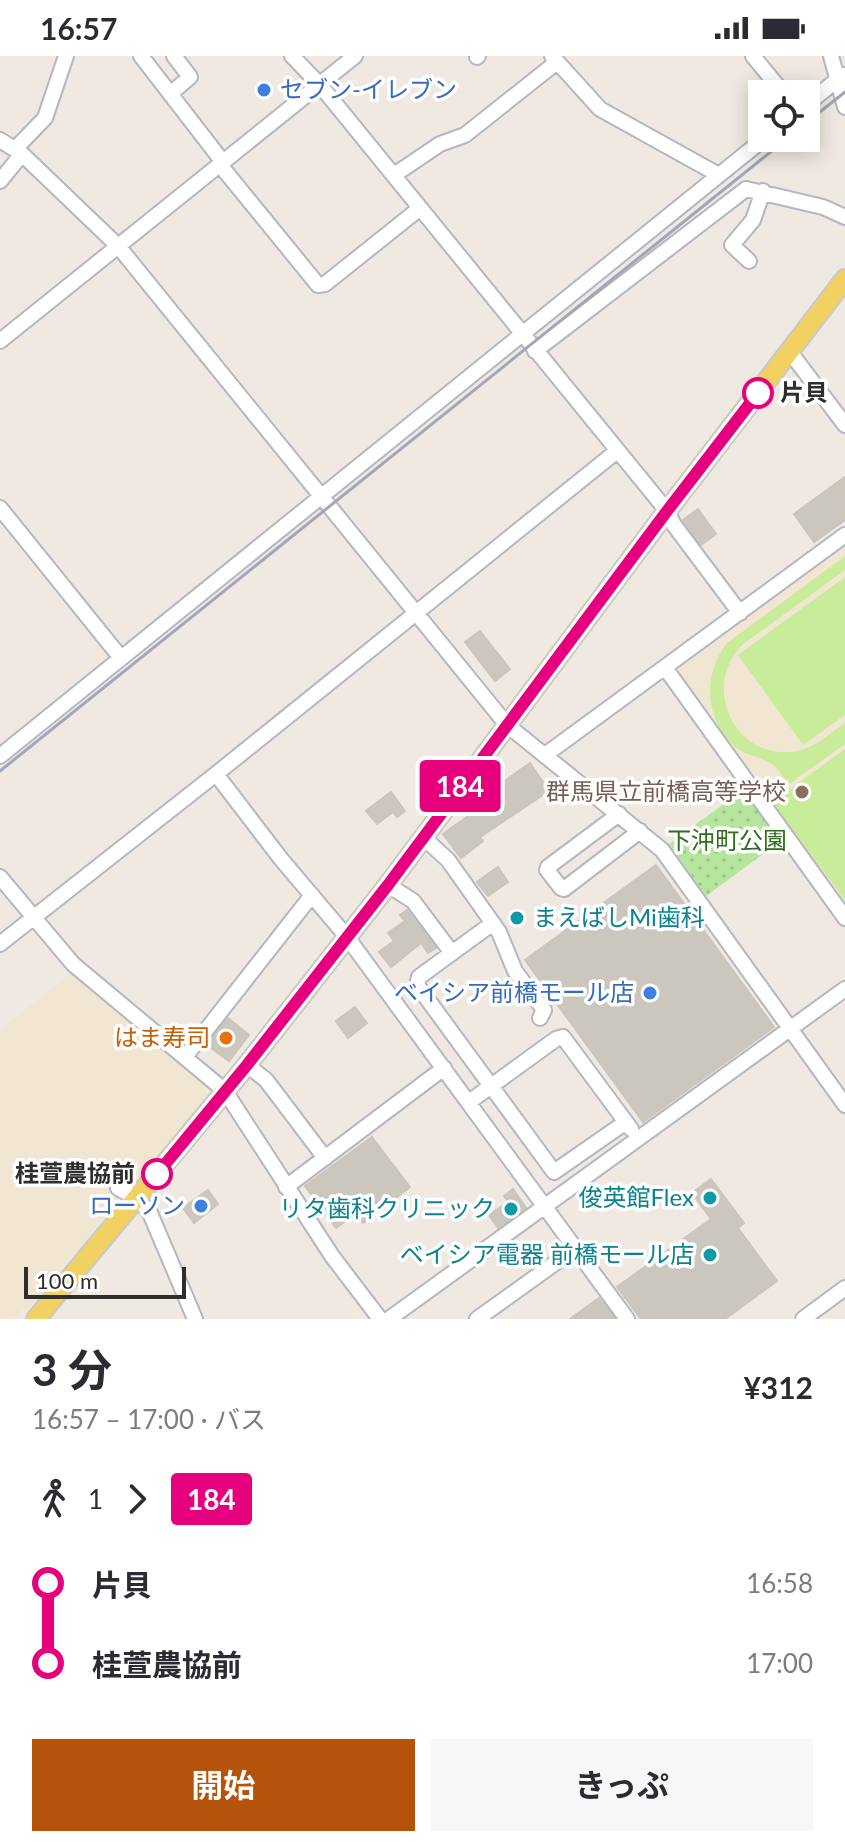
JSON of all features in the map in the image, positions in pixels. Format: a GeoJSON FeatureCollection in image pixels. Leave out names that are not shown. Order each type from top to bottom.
{"type":"FeatureCollection","features":[{"type":"Feature","properties":{"kind":"main road"},"geometry":{"type":"LineString","coordinates":[[36,1319],[247,1065],[388,885],[667,511],[845,279]]}},
{"type":"Feature","properties":{"kind":"street"},"geometry":{"type":"LineString","coordinates":[[0,181],[45,118],[66,56]]}},
{"type":"Feature","properties":{"kind":"street"},"geometry":{"type":"LineString","coordinates":[[141,56],[225,171],[318,285],[325,284],[419,209]]}},
{"type":"Feature","properties":{"kind":"street"},"geometry":{"type":"LineString","coordinates":[[170,94],[190,77],[174,56]]}},
{"type":"Feature","properties":{"kind":"street"},"geometry":{"type":"LineString","coordinates":[[292,56],[320,85],[667,511],[674,525],[740,613]]}},
{"type":"Feature","properties":{"kind":"street"},"geometry":{"type":"LineString","coordinates":[[0,341],[355,56]]}},
{"type":"Feature","properties":{"kind":"street"},"geometry":{"type":"LineString","coordinates":[[753,56],[773,80]]}},
{"type":"Feature","properties":{"kind":"street"},"geometry":{"type":"LineString","coordinates":[[831,56],[841,77],[845,107]]}},
{"type":"Feature","properties":{"kind":"street"},"geometry":{"type":"LineString","coordinates":[[394,175],[440,144],[465,135],[555,59],[600,109],[719,175]]}},
{"type":"Feature","properties":{"kind":"street"},"geometry":{"type":"LineString","coordinates":[[820,94],[841,77]]}},
{"type":"Feature","properties":{"kind":"street"},"geometry":{"type":"LineString","coordinates":[[0,140],[19,151],[118,246],[507,725],[662,850],[845,1105]]}},
{"type":"Feature","properties":{"kind":"street"},"geometry":{"type":"LineString","coordinates":[[0,756],[748,152]]}},
{"type":"Feature","properties":{"kind":"street"},"geometry":{"type":"LineString","coordinates":[[535,351],[756,189]]}},
{"type":"Feature","properties":{"kind":"street"},"geometry":{"type":"LineString","coordinates":[[756,189],[823,207],[845,217]]}},
{"type":"Feature","properties":{"kind":"street"},"geometry":{"type":"LineString","coordinates":[[749,261],[732,245],[753,220],[756,189]]}},
{"type":"Feature","properties":{"kind":"street"},"geometry":{"type":"LineString","coordinates":[[790,352],[845,425]]}},
{"type":"Feature","properties":{"kind":"street"},"geometry":{"type":"LineString","coordinates":[[2,937],[216,774],[617,451]]}},
{"type":"Feature","properties":{"kind":"street"},"geometry":{"type":"LineString","coordinates":[[0,508],[121,658]]}},
{"type":"Feature","properties":{"kind":"street"},"geometry":{"type":"LineString","coordinates":[[545,755],[845,535]]}},
{"type":"Feature","properties":{"kind":"street"},"geometry":{"type":"LineString","coordinates":[[666,669],[845,918]]}},
{"type":"Feature","properties":{"kind":"street"},"geometry":{"type":"LineString","coordinates":[[216,774],[347,937],[627,1319]]}},
{"type":"Feature","properties":{"kind":"street"},"geometry":{"type":"LineString","coordinates":[[619,814],[548,867],[547,870],[561,888],[564,889],[640,831]]}},
{"type":"Feature","properties":{"kind":"street"},"geometry":{"type":"LineString","coordinates":[[423,837],[448,860],[502,936],[515,971],[544,1010],[540,1018]]}},
{"type":"Feature","properties":{"kind":"street"},"geometry":{"type":"LineString","coordinates":[[0,877],[73,964],[225,1091],[332,1256],[380,1319]]}},
{"type":"Feature","properties":{"kind":"street"},"geometry":{"type":"LineString","coordinates":[[388,885],[413,901],[452,953]]}},
{"type":"Feature","properties":{"kind":"street"},"geometry":{"type":"LineString","coordinates":[[185,1057],[312,895]]}},
{"type":"Feature","properties":{"kind":"street"},"geometry":{"type":"LineString","coordinates":[[493,923],[417,981],[429,1001],[554,1172],[626,1122]]}},
{"type":"Feature","properties":{"kind":"street"},"geometry":{"type":"LineString","coordinates":[[389,1319],[845,989]]}},
{"type":"Feature","properties":{"kind":"street"},"geometry":{"type":"LineString","coordinates":[[407,1018],[429,1001]]}},
{"type":"Feature","properties":{"kind":"street"},"geometry":{"type":"LineString","coordinates":[[469,1102],[563,1037],[639,1139]]}},
{"type":"Feature","properties":{"kind":"street"},"geometry":{"type":"LineString","coordinates":[[247,1065],[266,1080],[325,1158]]}},
{"type":"Feature","properties":{"kind":"street"},"geometry":{"type":"LineString","coordinates":[[286,1187],[444,1068]]}},
{"type":"Feature","properties":{"kind":"street"},"geometry":{"type":"LineString","coordinates":[[118,1188],[137,1198],[152,1217],[195,1319]]}},
{"type":"Feature","properties":{"kind":"street"},"geometry":{"type":"LineString","coordinates":[[477,1319],[576,1248]]}},
{"type":"Feature","properties":{"kind":"street"},"geometry":{"type":"LineString","coordinates":[[803,1319],[845,1288]]}},
{"type":"Feature","properties":{"kind":"shaded area","name":"群馬県立前橋高等学校"},"geometry":{"type":"Polygon","coordinates":[[[845,547],[845,910],[675,670],[845,547]]]}},
{"type":"Feature","properties":{"kind":"shaded area"},"geometry":{"type":"Polygon","coordinates":[[[73,972],[203,1080],[207,1095],[28,1310],[24,1308],[14,1319],[0,1319],[0,1030],[73,972]]]}},
{"type":"Feature","properties":{"kind":"green space"},"geometry":{"type":"Polygon","coordinates":[[[845,556],[845,570],[742,645],[730,662],[724,681],[725,701],[731,719],[742,734],[757,746],[776,752],[798,751],[817,743],[845,723],[845,744],[789,784],[773,765],[738,749],[724,735],[712,710],[710,696],[714,668],[727,643],[845,556]]]}},
{"type":"Feature","properties":{"kind":"green space"},"geometry":{"type":"Polygon","coordinates":[[[845,577],[845,715],[803,745],[738,655],[845,577]]]}},
{"type":"Feature","properties":{"kind":"green space"},"geometry":{"type":"Polygon","coordinates":[[[845,749],[845,900],[772,802],[845,749]]]}},
{"type":"Feature","properties":{"kind":"green space","name":"下沖町公園"},"geometry":{"type":"Polygon","coordinates":[[[743,790],[781,841],[706,896],[669,844],[743,790]]]}},
{"type":"Feature","properties":{"kind":"building"},"geometry":{"type":"Polygon","coordinates":[[[845,477],[845,520],[814,542],[794,514],[845,477]]]}},
{"type":"Feature","properties":{"kind":"building"},"geometry":{"type":"Polygon","coordinates":[[[698,509],[716,534],[701,545],[683,520],[698,509]]]}},
{"type":"Feature","properties":{"kind":"building"},"geometry":{"type":"Polygon","coordinates":[[[480,631],[510,669],[495,681],[465,642],[480,631]]]}},
{"type":"Feature","properties":{"kind":"building"},"geometry":{"type":"Polygon","coordinates":[[[530,763],[549,791],[480,837],[483,841],[461,858],[443,834],[475,811],[471,805],[530,763]]]}},
{"type":"Feature","properties":{"kind":"building"},"geometry":{"type":"Polygon","coordinates":[[[391,792],[405,811],[397,817],[393,812],[377,824],[366,811],[391,792]]]}},
{"type":"Feature","properties":{"kind":"building","name":"ベイシア前橋モール店"},"geometry":{"type":"Polygon","coordinates":[[[656,865],[774,1027],[643,1122],[525,960],[656,865]]]}},
{"type":"Feature","properties":{"kind":"building"},"geometry":{"type":"Polygon","coordinates":[[[498,867],[508,882],[488,896],[477,882],[498,867]]]}},
{"type":"Feature","properties":{"kind":"building"},"geometry":{"type":"Polygon","coordinates":[[[407,910],[436,948],[428,953],[421,943],[391,967],[379,952],[394,941],[388,933],[405,921],[400,915],[407,910]]]}},
{"type":"Feature","properties":{"kind":"building"},"geometry":{"type":"Polygon","coordinates":[[[355,1007],[367,1023],[348,1038],[336,1021],[355,1007]]]}},
{"type":"Feature","properties":{"kind":"building","name":"はま寿司"},"geometry":{"type":"Polygon","coordinates":[[[228,1018],[249,1035],[229,1061],[207,1045],[228,1018]]]}},
{"type":"Feature","properties":{"kind":"building"},"geometry":{"type":"Polygon","coordinates":[[[372,1137],[410,1187],[363,1223],[356,1213],[336,1228],[305,1186],[372,1137]]]}},
{"type":"Feature","properties":{"kind":"building","name":"ベイシア電器 前橋モール店"},"geometry":{"type":"Polygon","coordinates":[[[711,1179],[744,1223],[738,1228],[777,1281],[725,1319],[641,1319],[617,1287],[711,1219],[692,1193],[711,1179]]]}},
{"type":"Feature","properties":{"kind":"building","name":"リタ歯科クリニック"},"geometry":{"type":"Polygon","coordinates":[[[513,1189],[526,1208],[498,1228],[489,1215],[508,1202],[504,1196],[513,1189]]]}},
{"type":"Feature","properties":{"kind":"building","name":"ローソン"},"geometry":{"type":"Polygon","coordinates":[[[208,1190],[218,1204],[194,1223],[183,1208],[208,1190]]]}},
{"type":"Feature","properties":{"kind":"building"},"geometry":{"type":"Polygon","coordinates":[[[599,1298],[615,1319],[570,1319],[599,1298]]]}},
{"type":"Feature","properties":{"kind":"railway"},"geometry":{"type":"LineString","coordinates":[[820,112],[845,92]]}},
{"type":"Feature","properties":{"kind":"railway"},"geometry":{"type":"LineString","coordinates":[[0,771],[771,152]]}},
{"type":"Feature","properties":{"kind":"bus line","name":"184"},"geometry":{"type":"LineString","coordinates":[[157,1174],[388,885],[758,393]]}},
{"type":"Feature","properties":{"kind":"place","name":"セブン-イレブン"},"geometry":{"type":"Point","coordinates":[264,90]}},
{"type":"Feature","properties":{"kind":"place","name":"片貝"},"geometry":{"type":"Point","coordinates":[758,393]}},
{"type":"Feature","properties":{"kind":"place","name":"群馬県立前橋高等学校"},"geometry":{"type":"Point","coordinates":[802,792]}},
{"type":"Feature","properties":{"kind":"place","name":"まえばしMi歯科"},"geometry":{"type":"Point","coordinates":[517,918]}},
{"type":"Feature","properties":{"kind":"place","name":"ベイシア前橋モール店"},"geometry":{"type":"Point","coordinates":[650,993]}},
{"type":"Feature","properties":{"kind":"place","name":"はま寿司"},"geometry":{"type":"Point","coordinates":[226,1038]}},
{"type":"Feature","properties":{"kind":"place","name":"桂萱農協前"},"geometry":{"type":"Point","coordinates":[157,1174]}},
{"type":"Feature","properties":{"kind":"place","name":"俊英館Flex"},"geometry":{"type":"Point","coordinates":[710,1198]}},
{"type":"Feature","properties":{"kind":"place","name":"ローソン"},"geometry":{"type":"Point","coordinates":[201,1206]}},
{"type":"Feature","properties":{"kind":"place","name":"リタ歯科クリニック"},"geometry":{"type":"Point","coordinates":[511,1209]}},
{"type":"Feature","properties":{"kind":"place","name":"ベイシア電器 前橋モール店"},"geometry":{"type":"Point","coordinates":[710,1255]}}]}
